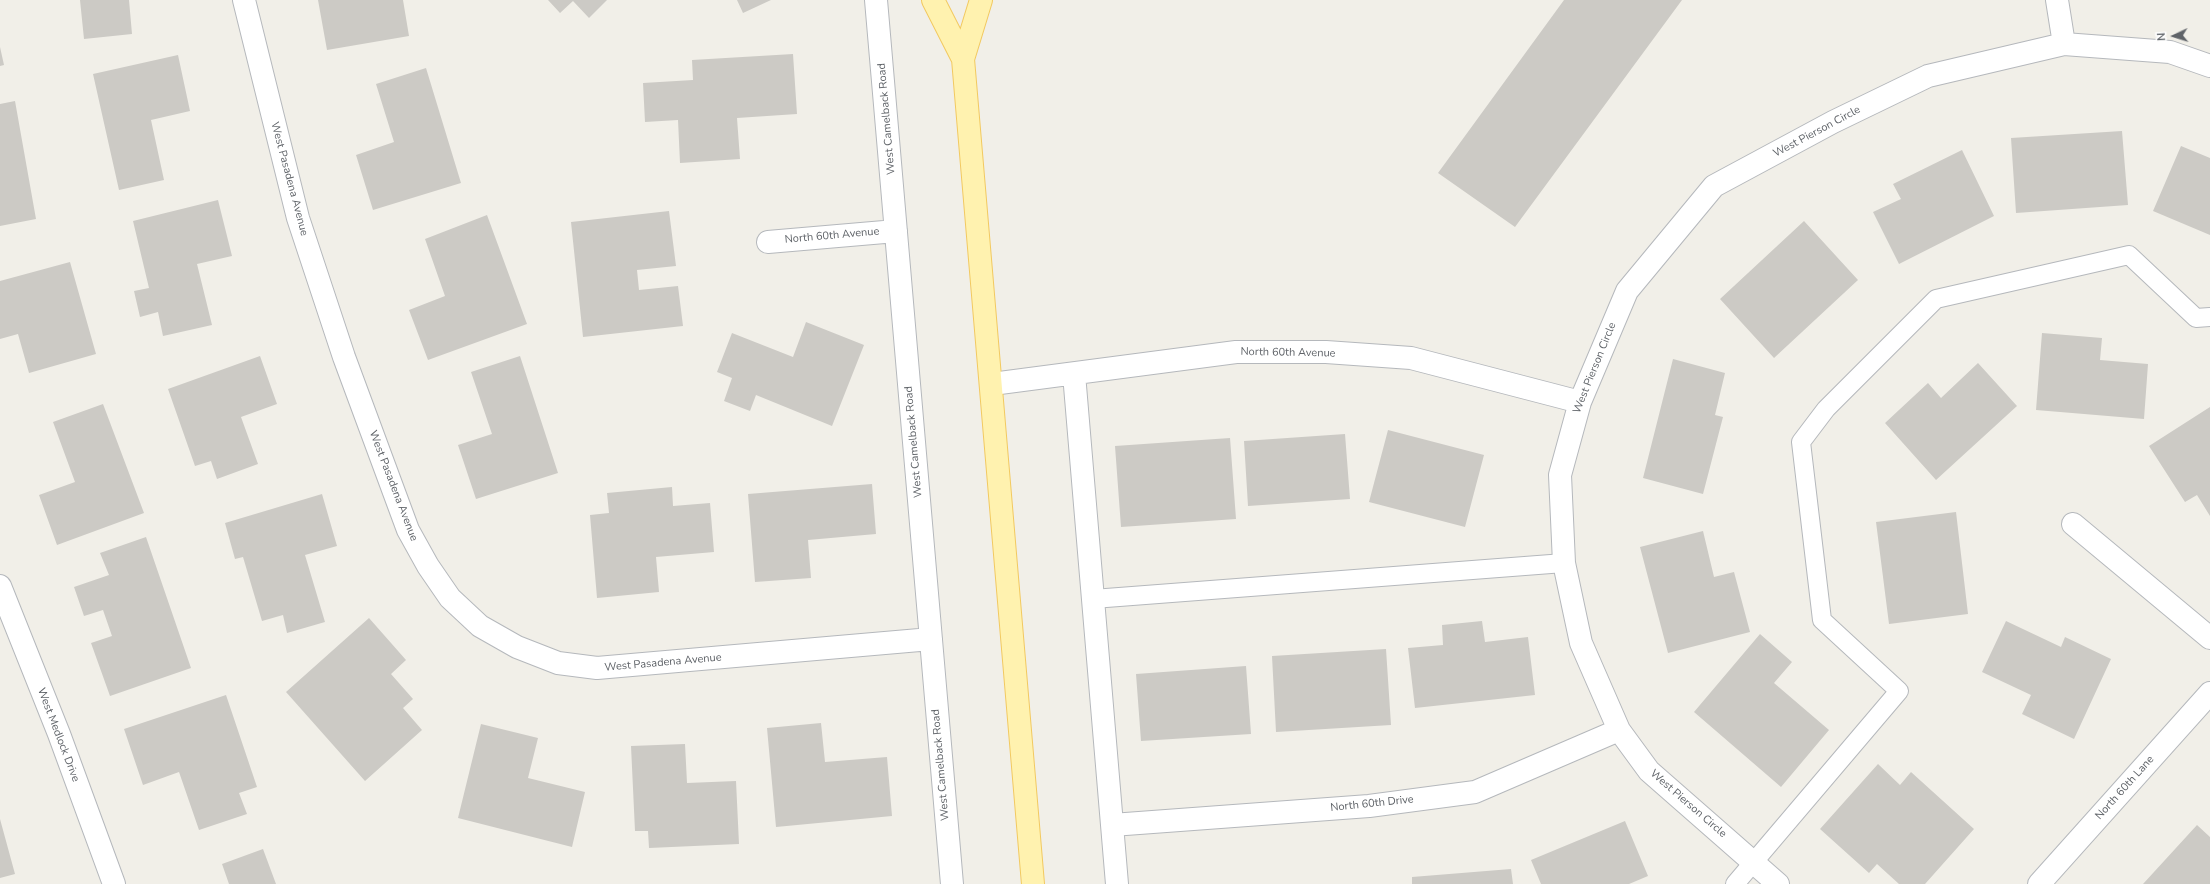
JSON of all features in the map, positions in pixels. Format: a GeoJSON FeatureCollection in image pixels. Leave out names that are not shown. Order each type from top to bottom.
{"type":"FeatureCollection","features":[{"type":"Feature","properties":{"kind":"main road"},"geometry":{"type":"LineString","coordinates":[[933,0],[963,59],[992,384],[1033,884]]}},
{"type":"Feature","properties":{"kind":"main road"},"geometry":{"type":"LineString","coordinates":[[963,59],[981,0]]}},
{"type":"Feature","properties":{"kind":"street","name":"West Pasadena Avenue"},"geometry":{"type":"LineString","coordinates":[[244,0],[298,218],[344,357],[408,530],[428,566],[450,598],[480,626],[517,647],[558,663],[597,668],[931,639]]}},
{"type":"Feature","properties":{"kind":"street","name":"West Camelback Road"},"geometry":{"type":"LineString","coordinates":[[876,0],[952,884]]}},
{"type":"Feature","properties":{"kind":"street"},"geometry":{"type":"LineString","coordinates":[[2058,0],[2064,44]]}},
{"type":"Feature","properties":{"kind":"street","name":"West Pierson Circle"},"geometry":{"type":"LineString","coordinates":[[1778,884],[1649,771],[1619,730],[1581,643],[1564,563],[1560,474],[1580,402],[1627,291],[1714,186],[1833,122],[1928,76],[2064,44],[2170,52],[2210,66]]}},
{"type":"Feature","properties":{"kind":"street","name":"North 60th Avenue"},"geometry":{"type":"LineString","coordinates":[[768,242],[896,231]]}},
{"type":"Feature","properties":{"kind":"street","name":"North 60th Avenue"},"geometry":{"type":"LineString","coordinates":[[992,384],[1236,352],[1326,352],[1411,358],[1580,402]]}},
{"type":"Feature","properties":{"kind":"street"},"geometry":{"type":"LineString","coordinates":[[1074,374],[1117,884]]}},
{"type":"Feature","properties":{"kind":"street"},"geometry":{"type":"LineString","coordinates":[[2073,524],[2210,638]]}},
{"type":"Feature","properties":{"kind":"street","name":"West Medlock Drive"},"geometry":{"type":"LineString","coordinates":[[0,586],[59,734],[114,884]]}},
{"type":"Feature","properties":{"kind":"street","name":"North 60th Lane"},"geometry":{"type":"LineString","coordinates":[[2039,884],[2210,693]]}},
{"type":"Feature","properties":{"kind":"street","name":"North 60th Drive"},"geometry":{"type":"LineString","coordinates":[[1112,825],[1369,806],[1475,792],[1619,730]]}},
{"type":"Feature","properties":{"kind":"lane"},"geometry":{"type":"LineString","coordinates":[[1734,884],[1899,691],[1822,620],[1801,442],[1826,409],[1936,299],[2129,255],[2196,318],[2210,317]]}},
{"type":"Feature","properties":{"kind":"lane"},"geometry":{"type":"LineString","coordinates":[[1093,599],[1564,563]]}},
{"type":"Feature","properties":{"kind":"building"},"geometry":{"type":"Polygon","coordinates":[[[80,0],[129,0],[132,34],[84,39],[80,0]]]}},
{"type":"Feature","properties":{"kind":"building"},"geometry":{"type":"Polygon","coordinates":[[[318,0],[403,0],[409,36],[327,50],[318,0]]]}},
{"type":"Feature","properties":{"kind":"building"},"geometry":{"type":"Polygon","coordinates":[[[548,0],[607,0],[589,18],[573,1],[560,13],[548,0]]]}},
{"type":"Feature","properties":{"kind":"building"},"geometry":{"type":"Polygon","coordinates":[[[737,0],[771,0],[743,13],[737,0]]]}},
{"type":"Feature","properties":{"kind":"building"},"geometry":{"type":"Polygon","coordinates":[[[1564,0],[1682,0],[1515,227],[1438,173],[1564,0]]]}},
{"type":"Feature","properties":{"kind":"building"},"geometry":{"type":"Polygon","coordinates":[[[0,47],[4,65],[0,66],[0,47]]]}},
{"type":"Feature","properties":{"kind":"building"},"geometry":{"type":"Polygon","coordinates":[[[793,54],[797,114],[737,118],[740,159],[680,163],[678,120],[645,122],[643,83],[693,80],[692,60],[793,54]]]}},
{"type":"Feature","properties":{"kind":"building"},"geometry":{"type":"Polygon","coordinates":[[[178,55],[190,111],[151,120],[164,180],[119,190],[93,74],[178,55]]]}},
{"type":"Feature","properties":{"kind":"building"},"geometry":{"type":"Polygon","coordinates":[[[426,68],[461,183],[373,210],[356,155],[394,142],[376,84],[426,68]]]}},
{"type":"Feature","properties":{"kind":"building"},"geometry":{"type":"Polygon","coordinates":[[[15,101],[36,219],[0,226],[0,104],[15,101]]]}},
{"type":"Feature","properties":{"kind":"building"},"geometry":{"type":"Polygon","coordinates":[[[2122,131],[2128,205],[2016,213],[2011,138],[2122,131]]]}},
{"type":"Feature","properties":{"kind":"building"},"geometry":{"type":"Polygon","coordinates":[[[2181,146],[2210,158],[2210,235],[2153,211],[2181,146]]]}},
{"type":"Feature","properties":{"kind":"building"},"geometry":{"type":"Polygon","coordinates":[[[1962,150],[1994,216],[1899,264],[1873,212],[1901,199],[1893,184],[1962,150]]]}},
{"type":"Feature","properties":{"kind":"building"},"geometry":{"type":"Polygon","coordinates":[[[218,200],[232,256],[197,264],[212,325],[163,336],[158,312],[140,317],[134,291],[149,288],[133,221],[218,200]]]}},
{"type":"Feature","properties":{"kind":"building"},"geometry":{"type":"Polygon","coordinates":[[[669,211],[676,266],[637,270],[639,290],[678,286],[683,326],[583,337],[571,222],[669,211]]]}},
{"type":"Feature","properties":{"kind":"building"},"geometry":{"type":"Polygon","coordinates":[[[487,215],[527,324],[428,360],[409,310],[445,296],[425,239],[487,215]]]}},
{"type":"Feature","properties":{"kind":"building"},"geometry":{"type":"Polygon","coordinates":[[[1804,221],[1858,280],[1774,358],[1720,299],[1804,221]]]}},
{"type":"Feature","properties":{"kind":"building"},"geometry":{"type":"Polygon","coordinates":[[[70,262],[96,354],[29,373],[18,334],[0,339],[0,281],[70,262]]]}},
{"type":"Feature","properties":{"kind":"building"},"geometry":{"type":"Polygon","coordinates":[[[806,322],[864,345],[832,426],[756,395],[750,411],[724,401],[732,378],[717,372],[732,333],[793,357],[806,322]]]}},
{"type":"Feature","properties":{"kind":"building"},"geometry":{"type":"Polygon","coordinates":[[[2042,333],[2102,338],[2100,360],[2148,364],[2144,419],[2036,410],[2042,333]]]}},
{"type":"Feature","properties":{"kind":"building"},"geometry":{"type":"Polygon","coordinates":[[[260,356],[277,404],[241,417],[258,464],[217,479],[211,461],[195,466],[168,389],[260,356]]]}},
{"type":"Feature","properties":{"kind":"building"},"geometry":{"type":"Polygon","coordinates":[[[520,356],[558,473],[476,499],[458,445],[492,434],[471,372],[520,356]]]}},
{"type":"Feature","properties":{"kind":"building"},"geometry":{"type":"Polygon","coordinates":[[[1673,359],[1725,373],[1715,415],[1723,417],[1703,494],[1643,478],[1673,359]]]}},
{"type":"Feature","properties":{"kind":"building"},"geometry":{"type":"Polygon","coordinates":[[[1978,363],[2017,406],[1936,480],[1885,423],[1928,383],[1941,398],[1978,363]]]}},
{"type":"Feature","properties":{"kind":"building"},"geometry":{"type":"Polygon","coordinates":[[[103,404],[144,513],[57,545],[39,495],[75,482],[53,422],[103,404]]]}},
{"type":"Feature","properties":{"kind":"building"},"geometry":{"type":"Polygon","coordinates":[[[2210,407],[2210,516],[2197,495],[2185,502],[2149,446],[2210,407]]]}},
{"type":"Feature","properties":{"kind":"building"},"geometry":{"type":"Polygon","coordinates":[[[1388,430],[1484,455],[1465,527],[1369,502],[1388,430]]]}},
{"type":"Feature","properties":{"kind":"building"},"geometry":{"type":"Polygon","coordinates":[[[1345,434],[1350,499],[1248,506],[1244,441],[1345,434]]]}},
{"type":"Feature","properties":{"kind":"building"},"geometry":{"type":"Polygon","coordinates":[[[1230,438],[1236,519],[1121,527],[1115,446],[1230,438]]]}},
{"type":"Feature","properties":{"kind":"building"},"geometry":{"type":"Polygon","coordinates":[[[872,484],[876,534],[808,540],[811,578],[755,582],[748,494],[872,484]]]}},
{"type":"Feature","properties":{"kind":"building"},"geometry":{"type":"Polygon","coordinates":[[[672,487],[673,506],[710,503],[714,552],[656,557],[659,592],[597,598],[590,515],[609,513],[607,493],[672,487]]]}},
{"type":"Feature","properties":{"kind":"building"},"geometry":{"type":"Polygon","coordinates":[[[322,494],[337,546],[305,555],[325,622],[287,633],[283,615],[262,621],[243,557],[235,559],[225,523],[322,494]]]}},
{"type":"Feature","properties":{"kind":"building"},"geometry":{"type":"Polygon","coordinates":[[[1956,512],[1968,614],[1889,624],[1876,522],[1956,512]]]}},
{"type":"Feature","properties":{"kind":"building"},"geometry":{"type":"Polygon","coordinates":[[[1703,531],[1714,577],[1734,572],[1750,632],[1668,653],[1640,547],[1703,531]]]}},
{"type":"Feature","properties":{"kind":"building"},"geometry":{"type":"Polygon","coordinates":[[[146,537],[191,668],[110,696],[91,643],[112,636],[103,610],[84,616],[74,587],[109,575],[100,553],[146,537]]]}},
{"type":"Feature","properties":{"kind":"building"},"geometry":{"type":"Polygon","coordinates":[[[369,618],[406,660],[391,674],[413,699],[403,708],[422,730],[365,781],[286,692],[369,618]]]}},
{"type":"Feature","properties":{"kind":"building"},"geometry":{"type":"Polygon","coordinates":[[[1482,621],[1485,642],[1528,637],[1535,695],[1415,708],[1408,648],[1443,645],[1442,625],[1482,621]]]}},
{"type":"Feature","properties":{"kind":"building"},"geometry":{"type":"Polygon","coordinates":[[[2006,621],[2061,647],[2065,637],[2111,659],[2074,739],[2022,714],[2031,695],[1982,672],[2006,621]]]}},
{"type":"Feature","properties":{"kind":"building"},"geometry":{"type":"Polygon","coordinates":[[[1760,634],[1792,662],[1774,683],[1829,730],[1781,787],[1694,712],[1760,634]]]}},
{"type":"Feature","properties":{"kind":"building"},"geometry":{"type":"Polygon","coordinates":[[[1386,649],[1391,725],[1276,732],[1272,656],[1386,649]]]}},
{"type":"Feature","properties":{"kind":"building"},"geometry":{"type":"Polygon","coordinates":[[[1246,666],[1251,734],[1141,741],[1136,674],[1246,666]]]}},
{"type":"Feature","properties":{"kind":"building"},"geometry":{"type":"Polygon","coordinates":[[[226,695],[257,787],[239,793],[247,814],[199,830],[179,772],[143,785],[124,729],[226,695]]]}},
{"type":"Feature","properties":{"kind":"building"},"geometry":{"type":"Polygon","coordinates":[[[821,723],[825,762],[887,757],[892,816],[776,827],[767,728],[821,723]]]}},
{"type":"Feature","properties":{"kind":"building"},"geometry":{"type":"Polygon","coordinates":[[[481,724],[538,738],[528,778],[585,792],[572,847],[458,818],[481,724]]]}},
{"type":"Feature","properties":{"kind":"building"},"geometry":{"type":"Polygon","coordinates":[[[685,744],[687,783],[736,781],[739,844],[649,848],[648,831],[635,831],[631,746],[685,744]]]}},
{"type":"Feature","properties":{"kind":"building"},"geometry":{"type":"Polygon","coordinates":[[[1878,764],[1900,785],[1911,772],[1974,829],[1925,884],[1899,884],[1877,864],[1869,873],[1820,829],[1878,764]]]}},
{"type":"Feature","properties":{"kind":"building"},"geometry":{"type":"Polygon","coordinates":[[[0,819],[15,874],[0,878],[0,819]]]}},
{"type":"Feature","properties":{"kind":"building"},"geometry":{"type":"Polygon","coordinates":[[[1625,821],[1648,876],[1629,884],[1541,884],[1531,860],[1625,821]]]}},
{"type":"Feature","properties":{"kind":"building"},"geometry":{"type":"Polygon","coordinates":[[[2197,825],[2210,837],[2210,884],[2143,884],[2197,825]]]}},
{"type":"Feature","properties":{"kind":"building"},"geometry":{"type":"Polygon","coordinates":[[[263,849],[276,884],[229,884],[222,864],[263,849]]]}},
{"type":"Feature","properties":{"kind":"building"},"geometry":{"type":"Polygon","coordinates":[[[1511,869],[1513,884],[1412,884],[1412,877],[1511,869]]]}}]}
